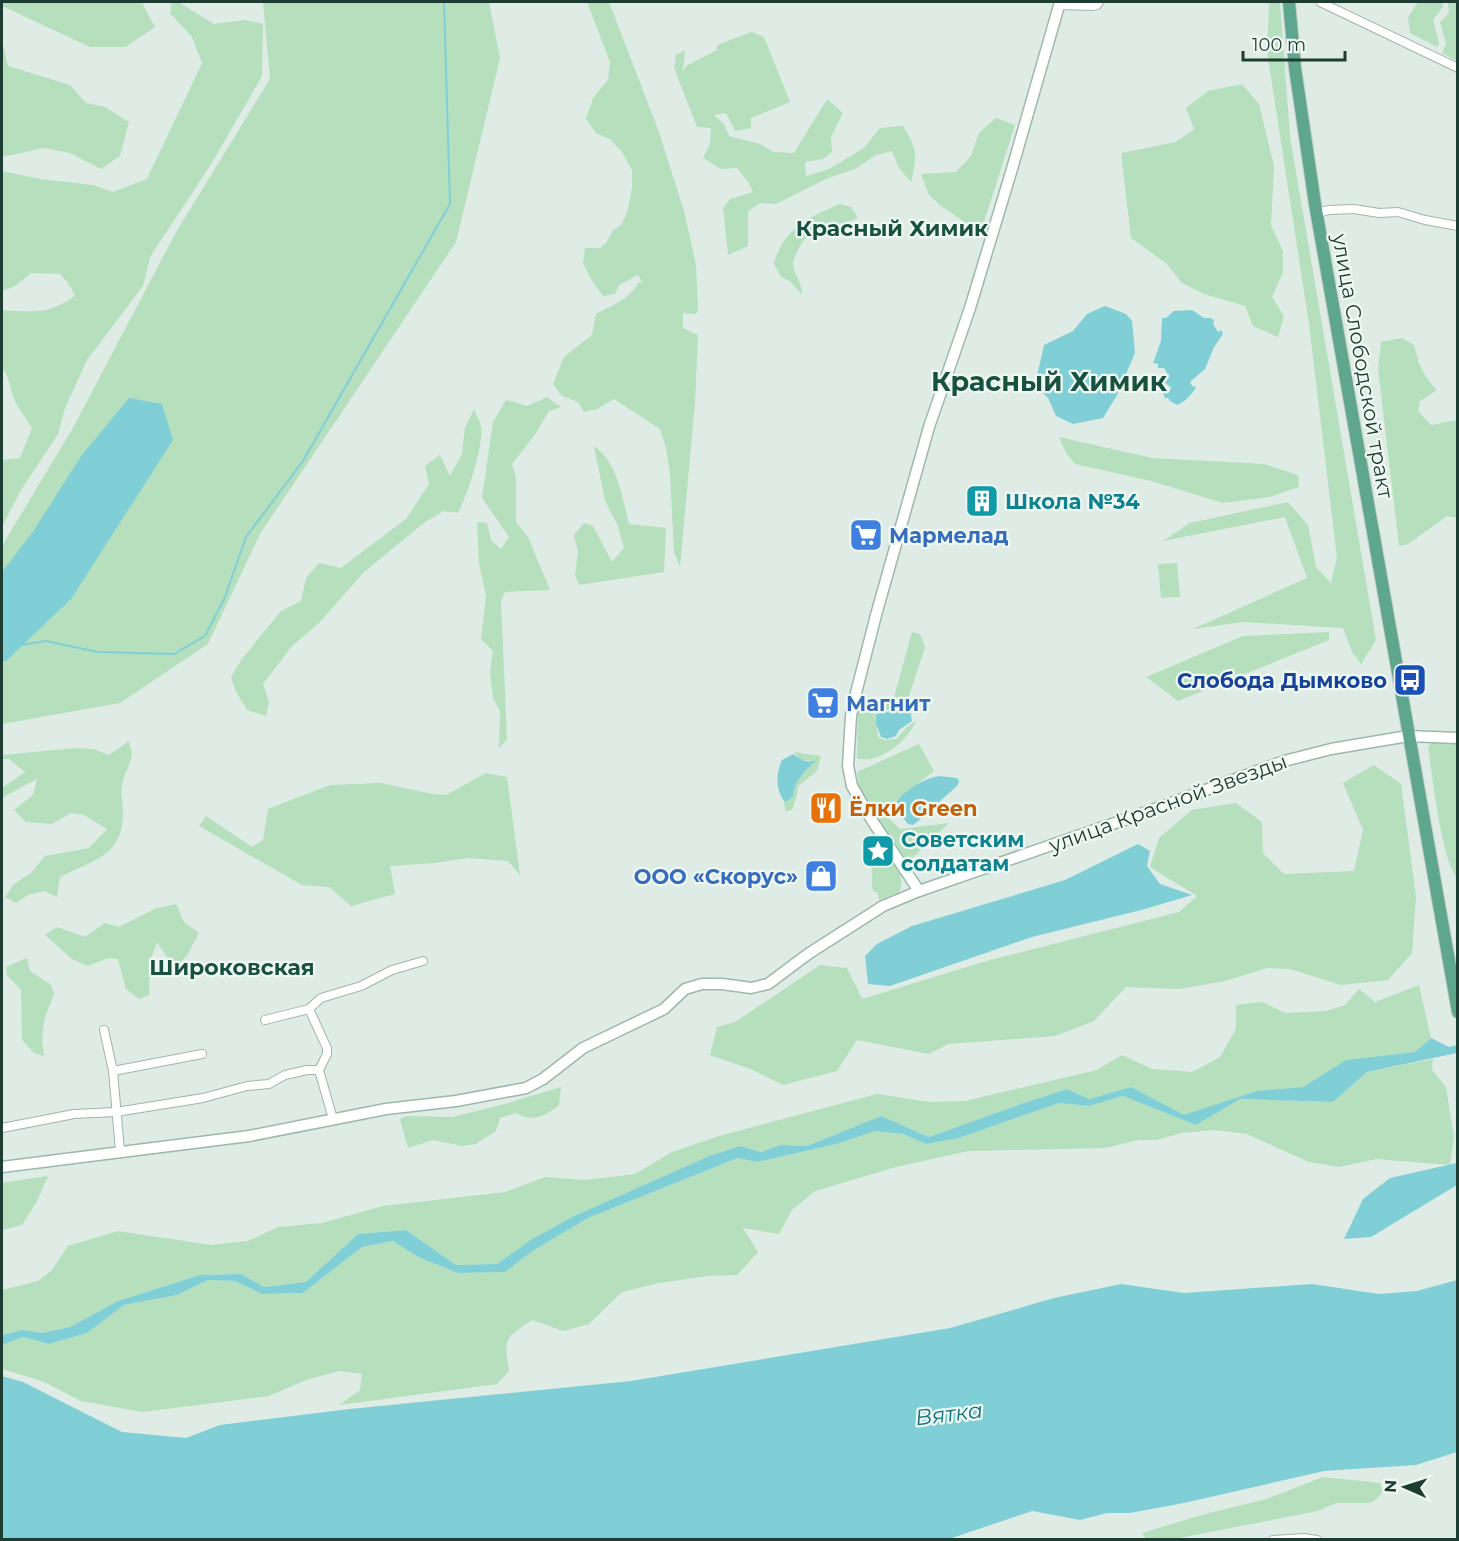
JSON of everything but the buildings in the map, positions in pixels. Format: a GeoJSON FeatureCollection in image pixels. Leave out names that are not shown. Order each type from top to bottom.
{"type":"FeatureCollection","features":[{"type":"Feature","properties":{"kind":"main road","name":"улица Слободской тракт"},"geometry":{"type":"LineString","coordinates":[[1289,2],[1294,68],[1317,213],[1458,1012]]}},
{"type":"Feature","properties":{"kind":"street"},"geometry":{"type":"LineString","coordinates":[[919,891],[852,786],[848,766],[855,693],[929,427],[976,286],[1059,3],[1093,6],[1099,2]]}},
{"type":"Feature","properties":{"kind":"street"},"geometry":{"type":"LineString","coordinates":[[1320,2],[1458,68]]}},
{"type":"Feature","properties":{"kind":"street"},"geometry":{"type":"LineString","coordinates":[[1317,213],[1354,208],[1379,213],[1398,212],[1458,226]]}},
{"type":"Feature","properties":{"kind":"street","name":"улица Красной Звезды"},"geometry":{"type":"LineString","coordinates":[[2,1167],[249,1136],[386,1109],[456,1101],[525,1088],[543,1079],[583,1048],[664,1009],[685,988],[713,984],[751,988],[768,984],[808,954],[884,906],[919,891],[1144,813],[1284,761],[1331,749],[1408,736],[1458,738]]}},
{"type":"Feature","properties":{"kind":"street"},"geometry":{"type":"LineString","coordinates":[[266,1020],[309,1009],[321,998],[361,986],[393,970],[423,961]]}},
{"type":"Feature","properties":{"kind":"street"},"geometry":{"type":"LineString","coordinates":[[309,1009],[327,1048],[325,1061],[319,1070],[333,1119]]}},
{"type":"Feature","properties":{"kind":"street"},"geometry":{"type":"LineString","coordinates":[[104,1030],[113,1071],[120,1151]]}},
{"type":"Feature","properties":{"kind":"street"},"geometry":{"type":"LineString","coordinates":[[113,1071],[202,1054]]}},
{"type":"Feature","properties":{"kind":"street"},"geometry":{"type":"LineString","coordinates":[[2,1128],[74,1114],[116,1112],[203,1098],[247,1086],[269,1084],[285,1076],[307,1070],[319,1070]]}},
{"type":"Feature","properties":{"kind":"street"},"geometry":{"type":"LineString","coordinates":[[1273,1539],[1317,1539]]}},
{"type":"Feature","properties":{"kind":"green space"},"geometry":{"type":"Polygon","coordinates":[[[2,2],[143,2],[155,27],[125,47],[90,47],[2,6],[2,2]]]}},
{"type":"Feature","properties":{"kind":"green space"},"geometry":{"type":"Polygon","coordinates":[[[172,2],[178,2],[214,24],[244,20],[263,24],[262,76],[213,161],[150,257],[143,286],[87,360],[65,408],[58,434],[21,490],[2,527],[2,460],[20,458],[32,428],[15,402],[8,378],[2,368],[2,310],[40,311],[75,296],[60,274],[31,273],[15,286],[2,291],[2,171],[40,179],[93,185],[113,192],[147,179],[202,63],[192,37],[170,13],[172,2]]]}},
{"type":"Feature","properties":{"kind":"green space"},"geometry":{"type":"Polygon","coordinates":[[[263,2],[489,2],[500,58],[456,242],[260,534],[208,644],[120,703],[2,724],[2,546],[73,428],[175,234],[270,79],[263,2]]]}},
{"type":"Feature","properties":{"kind":"green space"},"geometry":{"type":"Polygon","coordinates":[[[587,2],[609,2],[659,132],[684,211],[696,265],[698,311],[695,314],[683,313],[683,328],[698,335],[695,403],[680,567],[674,552],[670,474],[660,429],[614,399],[597,409],[584,412],[578,402],[562,396],[553,384],[564,357],[592,335],[596,314],[625,298],[638,283],[642,282],[638,275],[619,285],[615,294],[603,296],[583,263],[585,248],[600,248],[606,243],[613,230],[621,225],[627,213],[632,189],[632,170],[622,152],[610,139],[596,133],[586,119],[593,98],[608,80],[610,62],[587,2]]]}},
{"type":"Feature","properties":{"kind":"green space"},"geometry":{"type":"Polygon","coordinates":[[[1269,2],[1280,3],[1290,137],[1376,640],[1361,664],[1352,652],[1343,628],[1243,622],[1193,629],[1307,578],[1285,517],[1163,541],[1190,523],[1288,502],[1308,525],[1316,567],[1331,583],[1337,558],[1309,324],[1267,51],[1269,2]]]}},
{"type":"Feature","properties":{"kind":"green space"},"geometry":{"type":"Polygon","coordinates":[[[1418,2],[1443,2],[1443,7],[1433,20],[1439,43],[1437,47],[1410,33],[1408,17],[1418,2]]]}},
{"type":"Feature","properties":{"kind":"green space"},"geometry":{"type":"Polygon","coordinates":[[[1448,2],[1457,2],[1457,61],[1442,53],[1446,44],[1440,22],[1449,13],[1448,2]]]}},
{"type":"Feature","properties":{"kind":"green space"},"geometry":{"type":"Polygon","coordinates":[[[752,32],[764,37],[790,102],[751,118],[751,128],[735,131],[726,113],[714,115],[724,124],[729,136],[760,144],[774,152],[794,153],[827,99],[843,113],[831,137],[832,152],[823,159],[805,162],[806,176],[829,169],[864,148],[880,128],[903,126],[914,147],[914,165],[911,182],[899,168],[892,151],[876,155],[855,169],[828,178],[776,204],[760,203],[748,211],[748,246],[728,255],[723,208],[730,199],[753,192],[737,168],[721,169],[703,158],[710,144],[711,128],[697,127],[674,68],[676,55],[685,50],[683,72],[686,66],[717,50],[717,45],[752,32]]]}},
{"type":"Feature","properties":{"kind":"green space"},"geometry":{"type":"Polygon","coordinates":[[[2,41],[8,66],[70,85],[86,103],[105,107],[129,122],[120,156],[101,169],[70,153],[44,148],[2,157],[2,41]]]}},
{"type":"Feature","properties":{"kind":"green space"},"geometry":{"type":"Polygon","coordinates":[[[1242,84],[1259,104],[1274,166],[1271,225],[1283,251],[1283,272],[1272,297],[1284,316],[1278,337],[1253,326],[1245,306],[1204,294],[1182,283],[1167,264],[1131,238],[1121,153],[1176,142],[1194,129],[1186,108],[1208,91],[1242,84]]]}},
{"type":"Feature","properties":{"kind":"green space"},"geometry":{"type":"Polygon","coordinates":[[[996,118],[1015,125],[983,225],[976,230],[929,195],[921,174],[956,172],[971,156],[979,133],[996,118]]]}},
{"type":"Feature","properties":{"kind":"green space"},"geometry":{"type":"Polygon","coordinates":[[[840,204],[851,207],[858,218],[824,228],[803,242],[793,264],[802,295],[790,281],[781,277],[774,264],[778,252],[791,233],[808,219],[840,204]]]}},
{"type":"Feature","properties":{"kind":"green space"},"geometry":{"type":"Polygon","coordinates":[[[1402,338],[1414,345],[1422,370],[1437,390],[1420,401],[1418,411],[1431,425],[1457,420],[1458,518],[1447,516],[1408,544],[1399,546],[1378,369],[1381,342],[1402,338]]]}},
{"type":"Feature","properties":{"kind":"green space"},"geometry":{"type":"Polygon","coordinates":[[[547,397],[561,407],[549,411],[536,433],[512,464],[516,478],[516,522],[528,537],[550,590],[505,592],[501,601],[507,739],[499,748],[500,711],[493,698],[490,673],[493,651],[481,639],[486,596],[479,563],[477,522],[487,523],[491,540],[501,549],[509,537],[482,498],[493,422],[506,400],[527,406],[547,397]]]}},
{"type":"Feature","properties":{"kind":"green space"},"geometry":{"type":"Polygon","coordinates":[[[474,409],[481,427],[480,446],[470,483],[458,513],[444,511],[425,522],[363,573],[319,623],[292,646],[263,684],[269,702],[266,716],[247,710],[236,692],[231,677],[241,660],[281,611],[301,601],[306,578],[319,563],[341,568],[406,519],[429,484],[425,466],[440,455],[450,476],[462,454],[465,428],[474,409]]]}},
{"type":"Feature","properties":{"kind":"green space"},"geometry":{"type":"Polygon","coordinates":[[[1059,437],[1152,458],[1264,464],[1298,475],[1299,487],[1269,497],[1223,503],[1151,481],[1075,464],[1066,453],[1059,437]]]}},
{"type":"Feature","properties":{"kind":"green space"},"geometry":{"type":"Polygon","coordinates":[[[594,446],[602,453],[614,471],[629,524],[666,528],[664,572],[579,585],[575,575],[578,552],[574,535],[584,523],[593,526],[612,562],[624,548],[617,524],[605,501],[594,446]]]}},
{"type":"Feature","properties":{"kind":"green space"},"geometry":{"type":"Polygon","coordinates":[[[1177,563],[1180,597],[1161,598],[1158,564],[1177,563]]]}},
{"type":"Feature","properties":{"kind":"green space"},"geometry":{"type":"Polygon","coordinates":[[[912,632],[920,634],[925,647],[906,705],[875,713],[878,737],[884,740],[896,739],[916,721],[907,736],[891,750],[874,758],[857,758],[860,699],[893,701],[912,632]]]}},
{"type":"Feature","properties":{"kind":"green space"},"geometry":{"type":"Polygon","coordinates":[[[1329,632],[1329,640],[1178,701],[1146,677],[1243,636],[1329,632]]]}},
{"type":"Feature","properties":{"kind":"green space"},"geometry":{"type":"Polygon","coordinates":[[[129,741],[132,755],[122,786],[121,831],[110,850],[92,862],[60,877],[57,897],[44,891],[28,895],[16,903],[5,897],[14,884],[31,873],[45,856],[89,848],[107,829],[84,815],[71,813],[52,824],[26,822],[14,810],[33,795],[37,779],[3,797],[2,788],[25,772],[9,759],[2,759],[2,755],[76,748],[93,749],[109,755],[129,741]]]}},
{"type":"Feature","properties":{"kind":"green space"},"geometry":{"type":"Polygon","coordinates":[[[1433,741],[1457,744],[1457,877],[1447,854],[1438,816],[1428,747],[1433,741]]]}},
{"type":"Feature","properties":{"kind":"green space"},"geometry":{"type":"Polygon","coordinates":[[[919,744],[934,771],[882,812],[900,829],[949,823],[908,862],[860,794],[857,772],[919,744]]]}},
{"type":"Feature","properties":{"kind":"green space"},"geometry":{"type":"Polygon","coordinates":[[[794,752],[821,756],[817,771],[798,786],[793,809],[786,812],[784,803],[793,796],[803,773],[815,761],[799,760],[794,752]]]}},
{"type":"Feature","properties":{"kind":"green space"},"geometry":{"type":"Polygon","coordinates":[[[1374,765],[1401,784],[1416,897],[1412,953],[1388,980],[1341,985],[1290,969],[1267,968],[1225,981],[1179,989],[1126,987],[1094,1021],[1055,1036],[948,1044],[929,1054],[857,1040],[837,1071],[783,1085],[753,1070],[710,1055],[717,1027],[735,1022],[820,965],[847,968],[862,999],[990,960],[1179,912],[1197,896],[1150,867],[1159,838],[1192,810],[1236,803],[1262,822],[1263,853],[1284,874],[1354,871],[1363,830],[1343,783],[1374,765]]]}},
{"type":"Feature","properties":{"kind":"green space"},"geometry":{"type":"Polygon","coordinates":[[[486,773],[507,777],[520,875],[508,861],[468,858],[390,866],[395,894],[351,906],[329,887],[302,885],[199,826],[206,816],[252,847],[263,840],[268,809],[330,785],[381,783],[446,795],[486,773]]]}},
{"type":"Feature","properties":{"kind":"green space"},"geometry":{"type":"Polygon","coordinates":[[[873,836],[894,862],[901,877],[899,892],[879,900],[877,892],[874,892],[872,888],[873,836]]]}},
{"type":"Feature","properties":{"kind":"green space"},"geometry":{"type":"Polygon","coordinates":[[[176,904],[184,922],[199,933],[188,954],[175,969],[157,942],[150,962],[149,995],[139,999],[126,989],[118,959],[108,958],[88,966],[72,959],[45,935],[57,927],[85,937],[105,923],[119,927],[157,908],[176,904]]]}},
{"type":"Feature","properties":{"kind":"green space"},"geometry":{"type":"Polygon","coordinates":[[[27,958],[30,971],[51,985],[54,994],[44,1024],[42,1038],[44,1056],[34,1053],[22,1040],[21,990],[7,975],[6,967],[27,958]]]}},
{"type":"Feature","properties":{"kind":"green space"},"geometry":{"type":"Polygon","coordinates":[[[1419,985],[1431,1038],[1415,1052],[1346,1060],[1303,1087],[1257,1091],[1184,1116],[1131,1087],[1089,1099],[1067,1089],[929,1137],[881,1116],[807,1146],[781,1145],[761,1152],[740,1146],[709,1156],[572,1217],[532,1239],[497,1264],[456,1265],[406,1230],[358,1234],[306,1282],[264,1287],[241,1274],[200,1275],[118,1301],[70,1327],[42,1333],[23,1330],[2,1335],[2,1290],[38,1281],[52,1270],[68,1246],[118,1231],[211,1245],[248,1241],[278,1227],[322,1223],[383,1206],[505,1192],[545,1177],[585,1180],[635,1174],[672,1152],[719,1136],[877,1094],[930,1102],[965,1101],[1097,1070],[1122,1055],[1152,1069],[1192,1072],[1220,1057],[1236,1029],[1236,1005],[1262,1002],[1285,1013],[1326,1011],[1345,1005],[1359,989],[1375,1002],[1419,985]]]}},
{"type":"Feature","properties":{"kind":"green space"},"geometry":{"type":"Polygon","coordinates":[[[1433,1059],[1432,1070],[1446,1087],[1454,1138],[1450,1165],[1376,1159],[1339,1167],[1309,1162],[1247,1134],[1214,1130],[1182,1133],[1156,1140],[1139,1140],[1105,1148],[968,1151],[896,1167],[815,1191],[792,1210],[779,1234],[743,1228],[758,1252],[737,1275],[708,1276],[659,1283],[622,1292],[589,1324],[563,1331],[532,1320],[508,1340],[509,1371],[497,1384],[339,1405],[360,1390],[362,1374],[339,1371],[306,1380],[269,1396],[143,1412],[81,1401],[42,1381],[2,1369],[2,1345],[23,1337],[49,1344],[87,1333],[124,1305],[177,1295],[208,1280],[235,1281],[262,1294],[303,1293],[362,1247],[393,1241],[418,1257],[458,1273],[505,1272],[531,1252],[588,1218],[739,1158],[758,1162],[840,1143],[875,1131],[903,1134],[926,1144],[959,1138],[1059,1103],[1089,1106],[1123,1096],[1196,1125],[1240,1099],[1333,1102],[1367,1072],[1433,1059]]]}},
{"type":"Feature","properties":{"kind":"green space"},"geometry":{"type":"Polygon","coordinates":[[[561,1087],[559,1105],[554,1109],[533,1118],[516,1113],[500,1118],[496,1131],[476,1144],[462,1146],[433,1140],[408,1148],[400,1119],[407,1116],[452,1117],[561,1087]]]}},
{"type":"Feature","properties":{"kind":"green space"},"geometry":{"type":"Polygon","coordinates":[[[48,1176],[37,1201],[22,1225],[2,1230],[2,1183],[48,1176]]]}},
{"type":"Feature","properties":{"kind":"green space"},"geometry":{"type":"Polygon","coordinates":[[[1323,1477],[1380,1483],[1383,1492],[1369,1503],[1336,1503],[1318,1511],[1174,1539],[1146,1539],[1142,1533],[1267,1499],[1323,1477]]]}},
{"type":"Feature","properties":{"kind":"water"},"geometry":{"type":"Polygon","coordinates":[[[1105,306],[1126,314],[1132,321],[1135,353],[1117,395],[1103,418],[1073,424],[1056,416],[1048,398],[1035,385],[1044,345],[1073,331],[1087,314],[1105,306]]]}},
{"type":"Feature","properties":{"kind":"water"},"geometry":{"type":"Polygon","coordinates":[[[1192,310],[1204,318],[1214,320],[1213,324],[1218,332],[1221,330],[1223,334],[1214,347],[1205,369],[1190,382],[1196,387],[1186,400],[1177,405],[1165,398],[1163,393],[1165,390],[1170,391],[1171,387],[1165,383],[1169,376],[1164,368],[1158,368],[1158,364],[1153,363],[1161,341],[1162,318],[1166,318],[1174,311],[1192,310]]]}},
{"type":"Feature","properties":{"kind":"water"},"geometry":{"type":"Polygon","coordinates":[[[129,398],[162,404],[173,440],[71,599],[6,661],[2,661],[2,572],[32,533],[82,455],[129,398]]]}},
{"type":"Feature","properties":{"kind":"water"},"geometry":{"type":"Polygon","coordinates":[[[910,709],[912,721],[899,730],[896,736],[887,739],[881,737],[876,724],[876,714],[910,709]]]}},
{"type":"Feature","properties":{"kind":"water"},"geometry":{"type":"Polygon","coordinates":[[[793,754],[806,761],[816,760],[798,781],[793,797],[785,802],[778,787],[779,770],[782,760],[793,754]]]}},
{"type":"Feature","properties":{"kind":"water"},"geometry":{"type":"Polygon","coordinates":[[[939,776],[957,778],[958,785],[913,825],[908,824],[891,809],[912,788],[925,780],[939,776]]]}},
{"type":"Feature","properties":{"kind":"water"},"geometry":{"type":"Polygon","coordinates":[[[1138,844],[1150,851],[1147,866],[1160,884],[1192,895],[1032,937],[890,986],[868,984],[865,956],[877,944],[912,926],[1065,880],[1138,844]]]}},
{"type":"Feature","properties":{"kind":"water"},"geometry":{"type":"Polygon","coordinates":[[[1431,1038],[1449,1047],[1457,1045],[1457,1053],[1367,1072],[1333,1102],[1240,1099],[1196,1125],[1123,1096],[1089,1106],[1059,1103],[959,1138],[926,1144],[903,1134],[875,1131],[840,1143],[758,1162],[738,1158],[588,1218],[531,1252],[505,1272],[458,1273],[418,1257],[393,1241],[362,1247],[303,1293],[262,1294],[235,1281],[208,1280],[177,1295],[124,1305],[87,1333],[49,1344],[23,1337],[2,1345],[2,1335],[23,1330],[42,1333],[70,1327],[118,1301],[200,1275],[241,1274],[264,1287],[306,1282],[358,1234],[406,1230],[456,1265],[497,1264],[532,1239],[572,1217],[709,1156],[740,1146],[761,1152],[781,1145],[807,1146],[881,1116],[929,1137],[1067,1089],[1089,1099],[1131,1087],[1184,1115],[1257,1091],[1303,1087],[1346,1060],[1415,1052],[1431,1038]]]}},
{"type":"Feature","properties":{"kind":"water"},"geometry":{"type":"Polygon","coordinates":[[[1457,1163],[1457,1185],[1371,1237],[1344,1239],[1363,1199],[1390,1178],[1457,1163]]]}},
{"type":"Feature","properties":{"kind":"water","name":"Вятка"},"geometry":{"type":"Polygon","coordinates":[[[1457,1280],[1457,1452],[1416,1465],[1324,1471],[1184,1503],[1130,1513],[1107,1513],[1080,1520],[1032,1511],[949,1539],[2,1539],[2,1376],[23,1382],[122,1432],[186,1438],[220,1425],[350,1409],[631,1381],[950,1328],[1054,1298],[1121,1284],[1184,1293],[1312,1284],[1379,1294],[1417,1291],[1457,1280]]]}},
{"type":"Feature","properties":{"kind":"waterway"},"geometry":{"type":"LineString","coordinates":[[21,645],[46,641],[98,652],[174,654],[205,636],[225,597],[246,537],[303,461],[450,204],[444,2]]}},
{"type":"Feature","properties":{"kind":"place","name":"Школа №34"},"geometry":{"type":"Point","coordinates":[982,501]}},
{"type":"Feature","properties":{"kind":"place","name":"Мармелад"},"geometry":{"type":"Point","coordinates":[866,535]}},
{"type":"Feature","properties":{"kind":"place","name":"Слобода Дымково"},"geometry":{"type":"Point","coordinates":[1410,680]}},
{"type":"Feature","properties":{"kind":"place","name":"Магнит"},"geometry":{"type":"Point","coordinates":[823,703]}},
{"type":"Feature","properties":{"kind":"place","name":"Ёлки Green"},"geometry":{"type":"Point","coordinates":[826,808]}},
{"type":"Feature","properties":{"kind":"place","name":"Советским солдатам"},"geometry":{"type":"Point","coordinates":[878,851]}},
{"type":"Feature","properties":{"kind":"place","name":"ООО «Скорус»"},"geometry":{"type":"Point","coordinates":[821,876]}},
{"type":"Feature","properties":{"kind":"district","name":"Красный Химик"},"geometry":{"type":"Point","coordinates":[892,228]}},
{"type":"Feature","properties":{"kind":"district","name":"Красный Химик"},"geometry":{"type":"Point","coordinates":[1049,381]}},
{"type":"Feature","properties":{"kind":"district","name":"Широковская"},"geometry":{"type":"Point","coordinates":[232,967]}}]}
